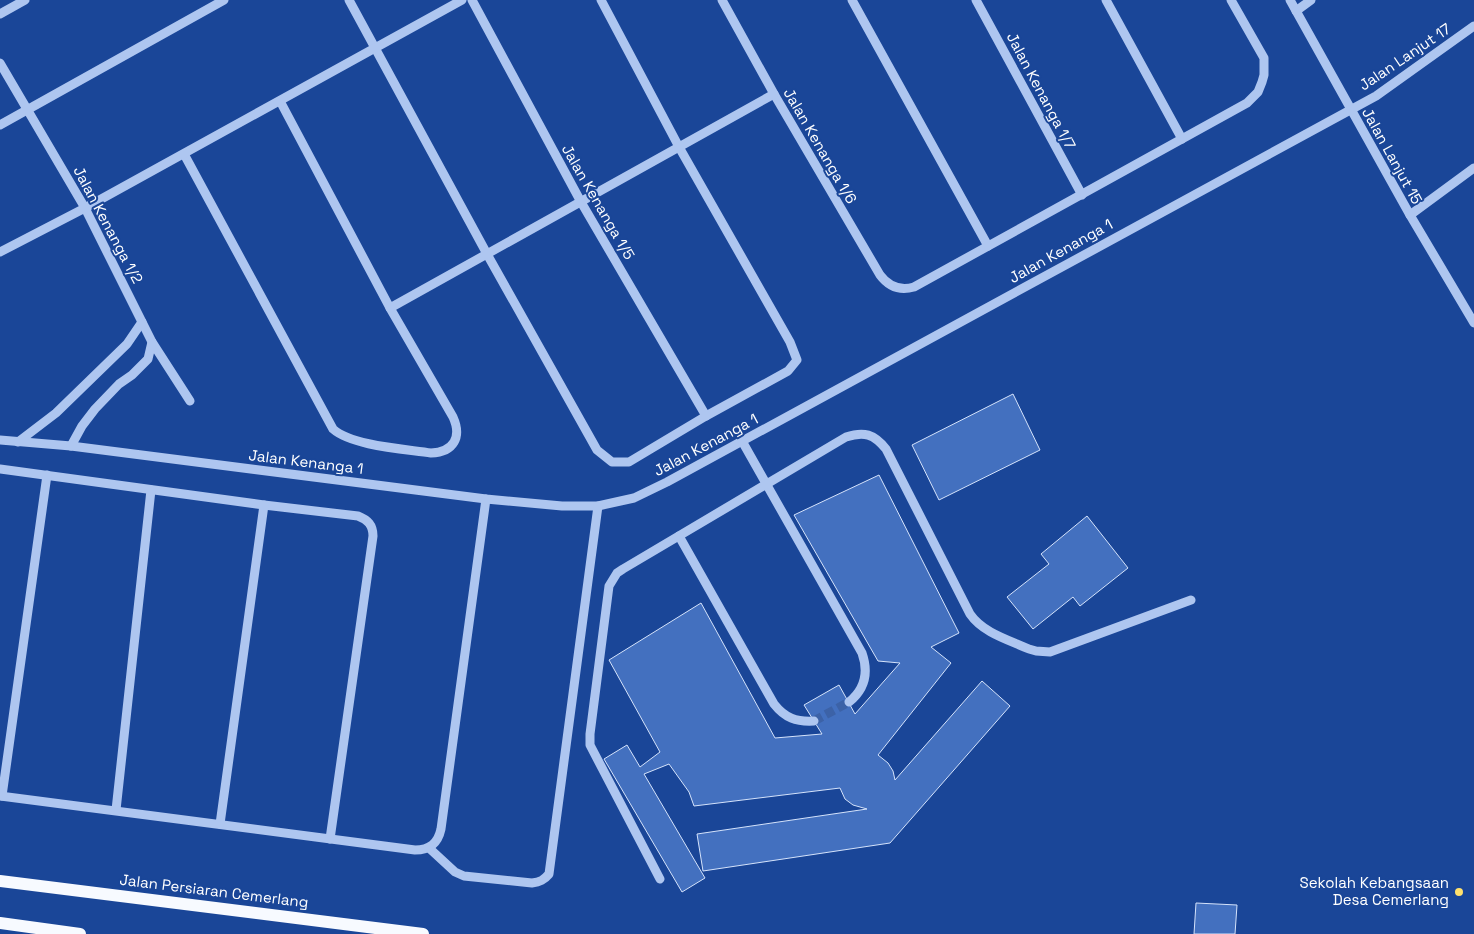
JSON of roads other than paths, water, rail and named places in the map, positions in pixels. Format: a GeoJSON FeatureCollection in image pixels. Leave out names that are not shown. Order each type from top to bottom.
{"type":"FeatureCollection","features":[{"type":"Feature","properties":{"kind":"main road","name":"Jalan Persiaran Cemerlang"},"geometry":{"type":"LineString","coordinates":[[0,880],[423,934]]}},
{"type":"Feature","properties":{"kind":"main road"},"geometry":{"type":"LineString","coordinates":[[0,924],[80,934]]}},
{"type":"Feature","properties":{"kind":"street"},"geometry":{"type":"LineString","coordinates":[[0,14],[25,0]]}},
{"type":"Feature","properties":{"kind":"street"},"geometry":{"type":"LineString","coordinates":[[0,124],[224,0]]}},
{"type":"Feature","properties":{"kind":"street"},"geometry":{"type":"LineString","coordinates":[[349,0],[487,254],[597,450],[612,462],[629,462],[706,416],[788,371],[797,360],[790,342],[679,147],[601,0]]}},
{"type":"Feature","properties":{"kind":"street"},"geometry":{"type":"LineString","coordinates":[[0,252],[86,208],[462,0]]}},
{"type":"Feature","properties":{"kind":"street","name":"Jalan Kenanga 1/5"},"geometry":{"type":"LineString","coordinates":[[472,0],[581,202],[706,416]]}},
{"type":"Feature","properties":{"kind":"street","name":"Jalan Kenanga 1/6"},"geometry":{"type":"LineString","coordinates":[[722,0],[774,94],[880,275],[890,285],[896,288],[908,289],[914,287],[988,246]]}},
{"type":"Feature","properties":{"kind":"street"},"geometry":{"type":"LineString","coordinates":[[852,0],[988,246],[1247,103],[1258,92],[1264,75],[1264,58],[1231,0]]}},
{"type":"Feature","properties":{"kind":"street","name":"Jalan Kenanga 1/7"},"geometry":{"type":"LineString","coordinates":[[976,0],[1082,195]]}},
{"type":"Feature","properties":{"kind":"street"},"geometry":{"type":"LineString","coordinates":[[1106,0],[1182,139]]}},
{"type":"Feature","properties":{"kind":"street","name":"Jalan Lanjut 15"},"geometry":{"type":"LineString","coordinates":[[1290,0],[1410,215],[1473,320]]}},
{"type":"Feature","properties":{"kind":"street"},"geometry":{"type":"LineString","coordinates":[[1296,11],[1311,0]]}},
{"type":"Feature","properties":{"kind":"street","name":"Jalan Lanjut 17"},"geometry":{"type":"LineString","coordinates":[[1350,108],[1376,96],[1474,26]]}},
{"type":"Feature","properties":{"kind":"street","name":"Jalan Kenanga 1/2"},"geometry":{"type":"LineString","coordinates":[[0,63],[86,208],[152,342],[190,401]]}},
{"type":"Feature","properties":{"kind":"street"},"geometry":{"type":"LineString","coordinates":[[390,308],[774,94]]}},
{"type":"Feature","properties":{"kind":"street"},"geometry":{"type":"LineString","coordinates":[[184,154],[333,429],[338,434],[354,440],[431,453],[440,453],[448,449],[457,436],[457,427],[453,417],[390,308],[280,100]]}},
{"type":"Feature","properties":{"kind":"street","name":"Jalan Kenanga 1"},"geometry":{"type":"LineString","coordinates":[[0,440],[70,446],[486,499],[562,506],[598,506],[634,498],[667,482],[1350,108]]}},
{"type":"Feature","properties":{"kind":"street"},"geometry":{"type":"LineString","coordinates":[[1410,215],[1474,168]]}},
{"type":"Feature","properties":{"kind":"street"},"geometry":{"type":"LineString","coordinates":[[18,442],[56,413],[127,344],[142,322]]}},
{"type":"Feature","properties":{"kind":"street"},"geometry":{"type":"LineString","coordinates":[[70,446],[95,409],[148,358],[152,342]]}},
{"type":"Feature","properties":{"kind":"street"},"geometry":{"type":"LineString","coordinates":[[660,879],[592,751],[590,734],[609,586],[623,569],[846,437],[857,434],[868,435],[879,440],[886,449],[973,619],[987,630],[1036,652],[1056,650],[1191,600]]}},
{"type":"Feature","properties":{"kind":"street"},"geometry":{"type":"LineString","coordinates":[[742,441],[862,653],[866,664],[866,675],[863,686],[849,702]]}},
{"type":"Feature","properties":{"kind":"street"},"geometry":{"type":"LineString","coordinates":[[0,469],[358,516],[370,523],[373,529],[330,839]]}},
{"type":"Feature","properties":{"kind":"street"},"geometry":{"type":"LineString","coordinates":[[47,475],[1,796],[415,850],[429,848],[439,837],[441,829],[486,499]]}},
{"type":"Feature","properties":{"kind":"street"},"geometry":{"type":"LineString","coordinates":[[116,810],[150,490]]}},
{"type":"Feature","properties":{"kind":"street"},"geometry":{"type":"LineString","coordinates":[[220,824],[264,505]]}},
{"type":"Feature","properties":{"kind":"street"},"geometry":{"type":"LineString","coordinates":[[429,848],[454,872],[464,876],[532,883],[545,879],[549,874],[598,506]]}},
{"type":"Feature","properties":{"kind":"street"},"geometry":{"type":"LineString","coordinates":[[679,536],[774,704],[790,718],[801,721],[814,720]]}},
{"type":"Feature","properties":{"kind":"tunnel"},"geometry":{"type":"LineString","coordinates":[[814,721],[849,702]]}},
{"type":"Feature","properties":{"kind":"place","name":"Sekolah Kebangsaan Desa Cemerlang"},"geometry":{"type":"Point","coordinates":[1459,892]}}]}
